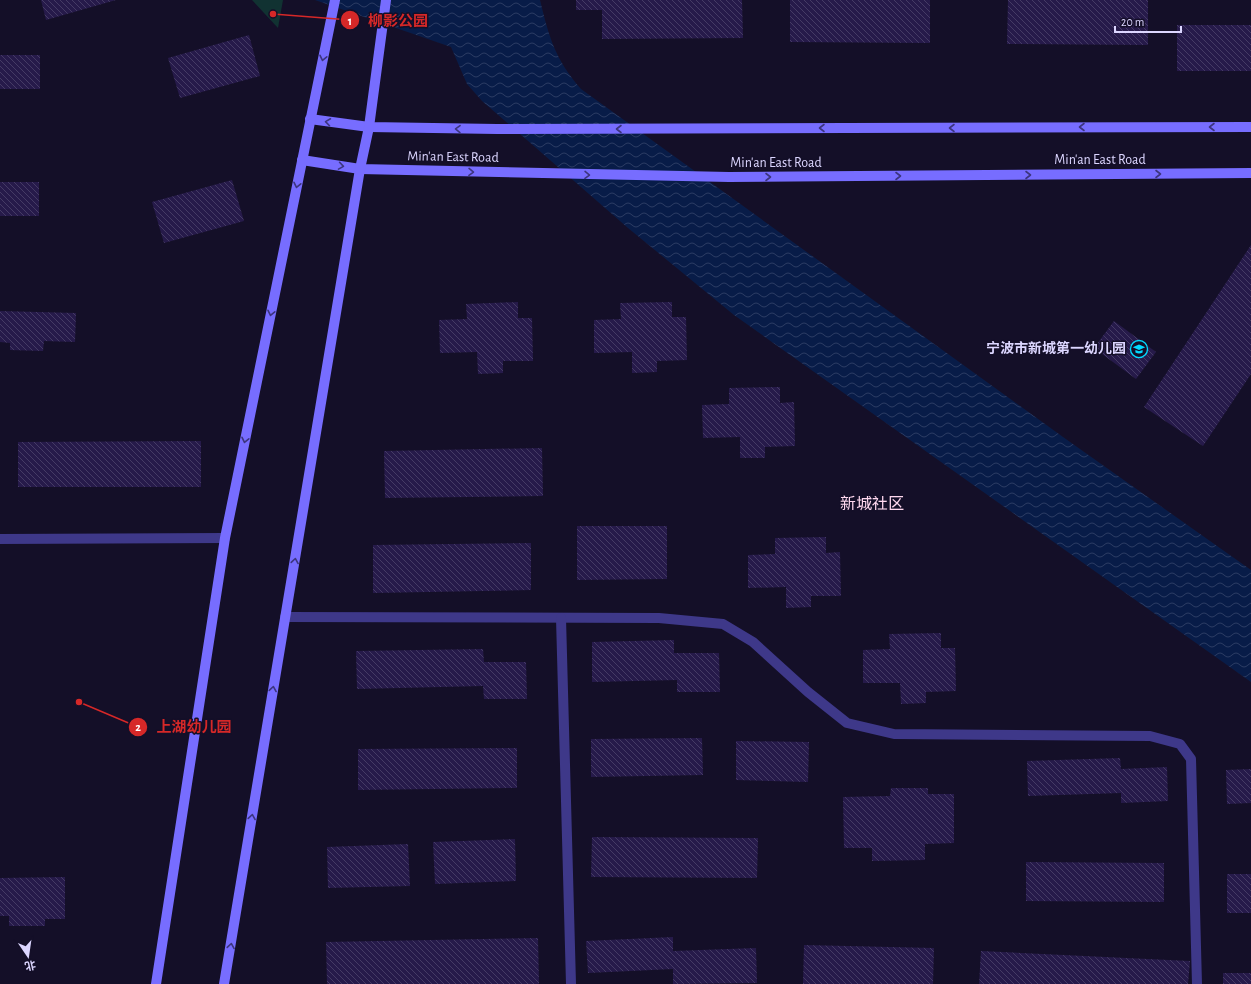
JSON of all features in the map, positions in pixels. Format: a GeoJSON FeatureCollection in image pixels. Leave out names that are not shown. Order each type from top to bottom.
{"type":"FeatureCollection","features":[{"type":"Feature","properties":{"kind":"main road"},"geometry":{"type":"LineString","coordinates":[[156,984],[225,538],[335,0]]}},
{"type":"Feature","properties":{"kind":"main road"},"geometry":{"type":"LineString","coordinates":[[224,984],[368,127],[386,0]]}},
{"type":"Feature","properties":{"kind":"main road","name":"Min'an East Road"},"geometry":{"type":"LineString","coordinates":[[310,119],[368,127],[497,129],[1251,127]]}},
{"type":"Feature","properties":{"kind":"main road","name":"Min'an East Road"},"geometry":{"type":"LineString","coordinates":[[302,160],[360,169],[729,178],[1251,173]]}},
{"type":"Feature","properties":{"kind":"street"},"geometry":{"type":"LineString","coordinates":[[0,539],[225,538]]}},
{"type":"Feature","properties":{"kind":"street"},"geometry":{"type":"LineString","coordinates":[[285,617],[659,618],[723,624],[753,642],[808,692],[848,723],[894,734],[1150,736],[1180,744],[1191,759],[1197,984]]}},
{"type":"Feature","properties":{"kind":"street"},"geometry":{"type":"LineString","coordinates":[[561,618],[571,984]]}},
{"type":"Feature","properties":{"kind":"green space"},"geometry":{"type":"Polygon","coordinates":[[[252,0],[283,0],[278,28],[252,0]]]}},
{"type":"Feature","properties":{"kind":"water"},"geometry":{"type":"Polygon","coordinates":[[[315,0],[540,0],[554,47],[565,68],[581,89],[1063,437],[1251,570],[1251,682],[734,315],[628,228],[482,101],[467,84],[451,47],[315,0]]]}},
{"type":"Feature","properties":{"kind":"building"},"geometry":{"type":"Polygon","coordinates":[[[41,0],[116,0],[46,20],[41,0]]]}},
{"type":"Feature","properties":{"kind":"building"},"geometry":{"type":"Polygon","coordinates":[[[576,0],[742,0],[743,38],[602,39],[602,10],[576,10],[576,0]]]}},
{"type":"Feature","properties":{"kind":"building"},"geometry":{"type":"Polygon","coordinates":[[[790,0],[930,0],[930,43],[790,42],[790,0]]]}},
{"type":"Feature","properties":{"kind":"building"},"geometry":{"type":"Polygon","coordinates":[[[1008,0],[1148,0],[1148,45],[1007,44],[1008,0]]]}},
{"type":"Feature","properties":{"kind":"building"},"geometry":{"type":"Polygon","coordinates":[[[1177,25],[1251,25],[1251,71],[1177,71],[1177,25]]]}},
{"type":"Feature","properties":{"kind":"building"},"geometry":{"type":"Polygon","coordinates":[[[249,35],[260,76],[180,98],[168,58],[249,35]]]}},
{"type":"Feature","properties":{"kind":"building"},"geometry":{"type":"Polygon","coordinates":[[[0,55],[40,55],[40,89],[0,89],[0,55]]]}},
{"type":"Feature","properties":{"kind":"building"},"geometry":{"type":"Polygon","coordinates":[[[232,180],[244,221],[164,243],[152,202],[232,180]]]}},
{"type":"Feature","properties":{"kind":"building"},"geometry":{"type":"Polygon","coordinates":[[[0,182],[39,182],[39,216],[0,216],[0,182]]]}},
{"type":"Feature","properties":{"kind":"building"},"geometry":{"type":"Polygon","coordinates":[[[1251,245],[1251,374],[1203,446],[1144,407],[1251,245]]]}},
{"type":"Feature","properties":{"kind":"building"},"geometry":{"type":"Polygon","coordinates":[[[518,302],[518,318],[532,318],[533,361],[503,361],[503,373],[478,374],[477,352],[440,353],[439,320],[467,319],[466,304],[518,302]]]}},
{"type":"Feature","properties":{"kind":"building"},"geometry":{"type":"Polygon","coordinates":[[[672,302],[672,317],[686,317],[687,360],[657,361],[657,372],[632,373],[632,352],[594,353],[594,320],[621,319],[620,303],[672,302]]]}},
{"type":"Feature","properties":{"kind":"building"},"geometry":{"type":"Polygon","coordinates":[[[0,311],[76,313],[75,342],[44,341],[43,351],[10,350],[10,343],[0,342],[0,311]]]}},
{"type":"Feature","properties":{"kind":"building"},"geometry":{"type":"Polygon","coordinates":[[[1114,321],[1156,352],[1136,379],[1094,348],[1114,321]]]}},
{"type":"Feature","properties":{"kind":"building"},"geometry":{"type":"Polygon","coordinates":[[[780,387],[780,403],[794,402],[795,446],[765,447],[765,458],[740,458],[740,437],[703,438],[702,405],[729,404],[729,388],[780,387]]]}},
{"type":"Feature","properties":{"kind":"building"},"geometry":{"type":"Polygon","coordinates":[[[201,441],[201,487],[18,487],[18,442],[201,441]]]}},
{"type":"Feature","properties":{"kind":"building"},"geometry":{"type":"Polygon","coordinates":[[[542,448],[543,496],[385,498],[384,451],[542,448]]]}},
{"type":"Feature","properties":{"kind":"building"},"geometry":{"type":"Polygon","coordinates":[[[577,526],[667,526],[667,579],[577,580],[577,526]]]}},
{"type":"Feature","properties":{"kind":"building"},"geometry":{"type":"Polygon","coordinates":[[[826,537],[826,553],[840,552],[841,596],[811,596],[811,607],[786,608],[786,587],[748,588],[748,555],[775,554],[775,538],[826,537]]]}},
{"type":"Feature","properties":{"kind":"building"},"geometry":{"type":"Polygon","coordinates":[[[531,543],[531,590],[373,593],[373,545],[531,543]]]}},
{"type":"Feature","properties":{"kind":"building"},"geometry":{"type":"Polygon","coordinates":[[[941,633],[941,648],[955,648],[956,691],[926,692],[926,703],[901,704],[900,683],[863,683],[863,650],[890,649],[889,634],[941,633]]]}},
{"type":"Feature","properties":{"kind":"building"},"geometry":{"type":"Polygon","coordinates":[[[674,640],[674,653],[719,653],[720,692],[677,692],[677,680],[592,682],[592,642],[674,640]]]}},
{"type":"Feature","properties":{"kind":"building"},"geometry":{"type":"Polygon","coordinates":[[[483,649],[484,662],[526,662],[527,699],[484,699],[483,686],[357,689],[356,651],[483,649]]]}},
{"type":"Feature","properties":{"kind":"building"},"geometry":{"type":"Polygon","coordinates":[[[702,738],[703,775],[591,777],[591,739],[702,738]]]}},
{"type":"Feature","properties":{"kind":"building"},"geometry":{"type":"Polygon","coordinates":[[[736,741],[809,742],[808,782],[736,780],[736,741]]]}},
{"type":"Feature","properties":{"kind":"building"},"geometry":{"type":"Polygon","coordinates":[[[517,748],[517,788],[358,790],[358,749],[517,748]]]}},
{"type":"Feature","properties":{"kind":"building"},"geometry":{"type":"Polygon","coordinates":[[[1120,758],[1121,769],[1167,767],[1168,801],[1121,803],[1121,793],[1028,796],[1027,761],[1120,758]]]}},
{"type":"Feature","properties":{"kind":"building"},"geometry":{"type":"Polygon","coordinates":[[[1251,769],[1251,803],[1227,804],[1226,770],[1251,769]]]}},
{"type":"Feature","properties":{"kind":"building"},"geometry":{"type":"Polygon","coordinates":[[[891,788],[928,788],[928,794],[954,794],[954,843],[925,844],[925,860],[872,861],[872,848],[844,848],[843,797],[890,796],[891,788]]]}},
{"type":"Feature","properties":{"kind":"building"},"geometry":{"type":"Polygon","coordinates":[[[592,837],[758,838],[757,878],[591,877],[592,837]]]}},
{"type":"Feature","properties":{"kind":"building"},"geometry":{"type":"Polygon","coordinates":[[[515,839],[516,881],[435,884],[433,842],[515,839]]]}},
{"type":"Feature","properties":{"kind":"building"},"geometry":{"type":"Polygon","coordinates":[[[408,844],[410,886],[328,888],[327,847],[408,844]]]}},
{"type":"Feature","properties":{"kind":"building"},"geometry":{"type":"Polygon","coordinates":[[[1026,862],[1164,863],[1164,902],[1026,901],[1026,862]]]}},
{"type":"Feature","properties":{"kind":"building"},"geometry":{"type":"Polygon","coordinates":[[[1227,874],[1251,874],[1251,913],[1227,913],[1227,874]]]}},
{"type":"Feature","properties":{"kind":"building"},"geometry":{"type":"Polygon","coordinates":[[[65,877],[65,919],[45,919],[45,926],[9,926],[9,916],[0,916],[0,878],[65,877]]]}},
{"type":"Feature","properties":{"kind":"building"},"geometry":{"type":"Polygon","coordinates":[[[673,937],[673,951],[756,948],[757,983],[673,984],[673,969],[588,973],[586,941],[673,937]]]}},
{"type":"Feature","properties":{"kind":"building"},"geometry":{"type":"Polygon","coordinates":[[[538,938],[539,984],[327,984],[326,942],[538,938]]]}},
{"type":"Feature","properties":{"kind":"building"},"geometry":{"type":"Polygon","coordinates":[[[804,945],[934,948],[933,984],[803,984],[804,945]]]}},
{"type":"Feature","properties":{"kind":"building"},"geometry":{"type":"Polygon","coordinates":[[[981,951],[1190,961],[1188,984],[979,984],[981,951]]]}},
{"type":"Feature","properties":{"kind":"building"},"geometry":{"type":"Polygon","coordinates":[[[1223,973],[1251,973],[1251,984],[1223,984],[1223,973]]]}},
{"type":"Feature","properties":{"kind":"place","name":"柳影公园"},"geometry":{"type":"Point","coordinates":[273,14]}},
{"type":"Feature","properties":{"kind":"place","name":"宁波市新城第一幼儿园"},"geometry":{"type":"Point","coordinates":[1139,349]}},
{"type":"Feature","properties":{"kind":"place","name":"上湖幼儿园"},"geometry":{"type":"Point","coordinates":[79,702]}},
{"type":"Feature","properties":{"kind":"district","name":"新城社区"},"geometry":{"type":"Point","coordinates":[872,504]}}]}
